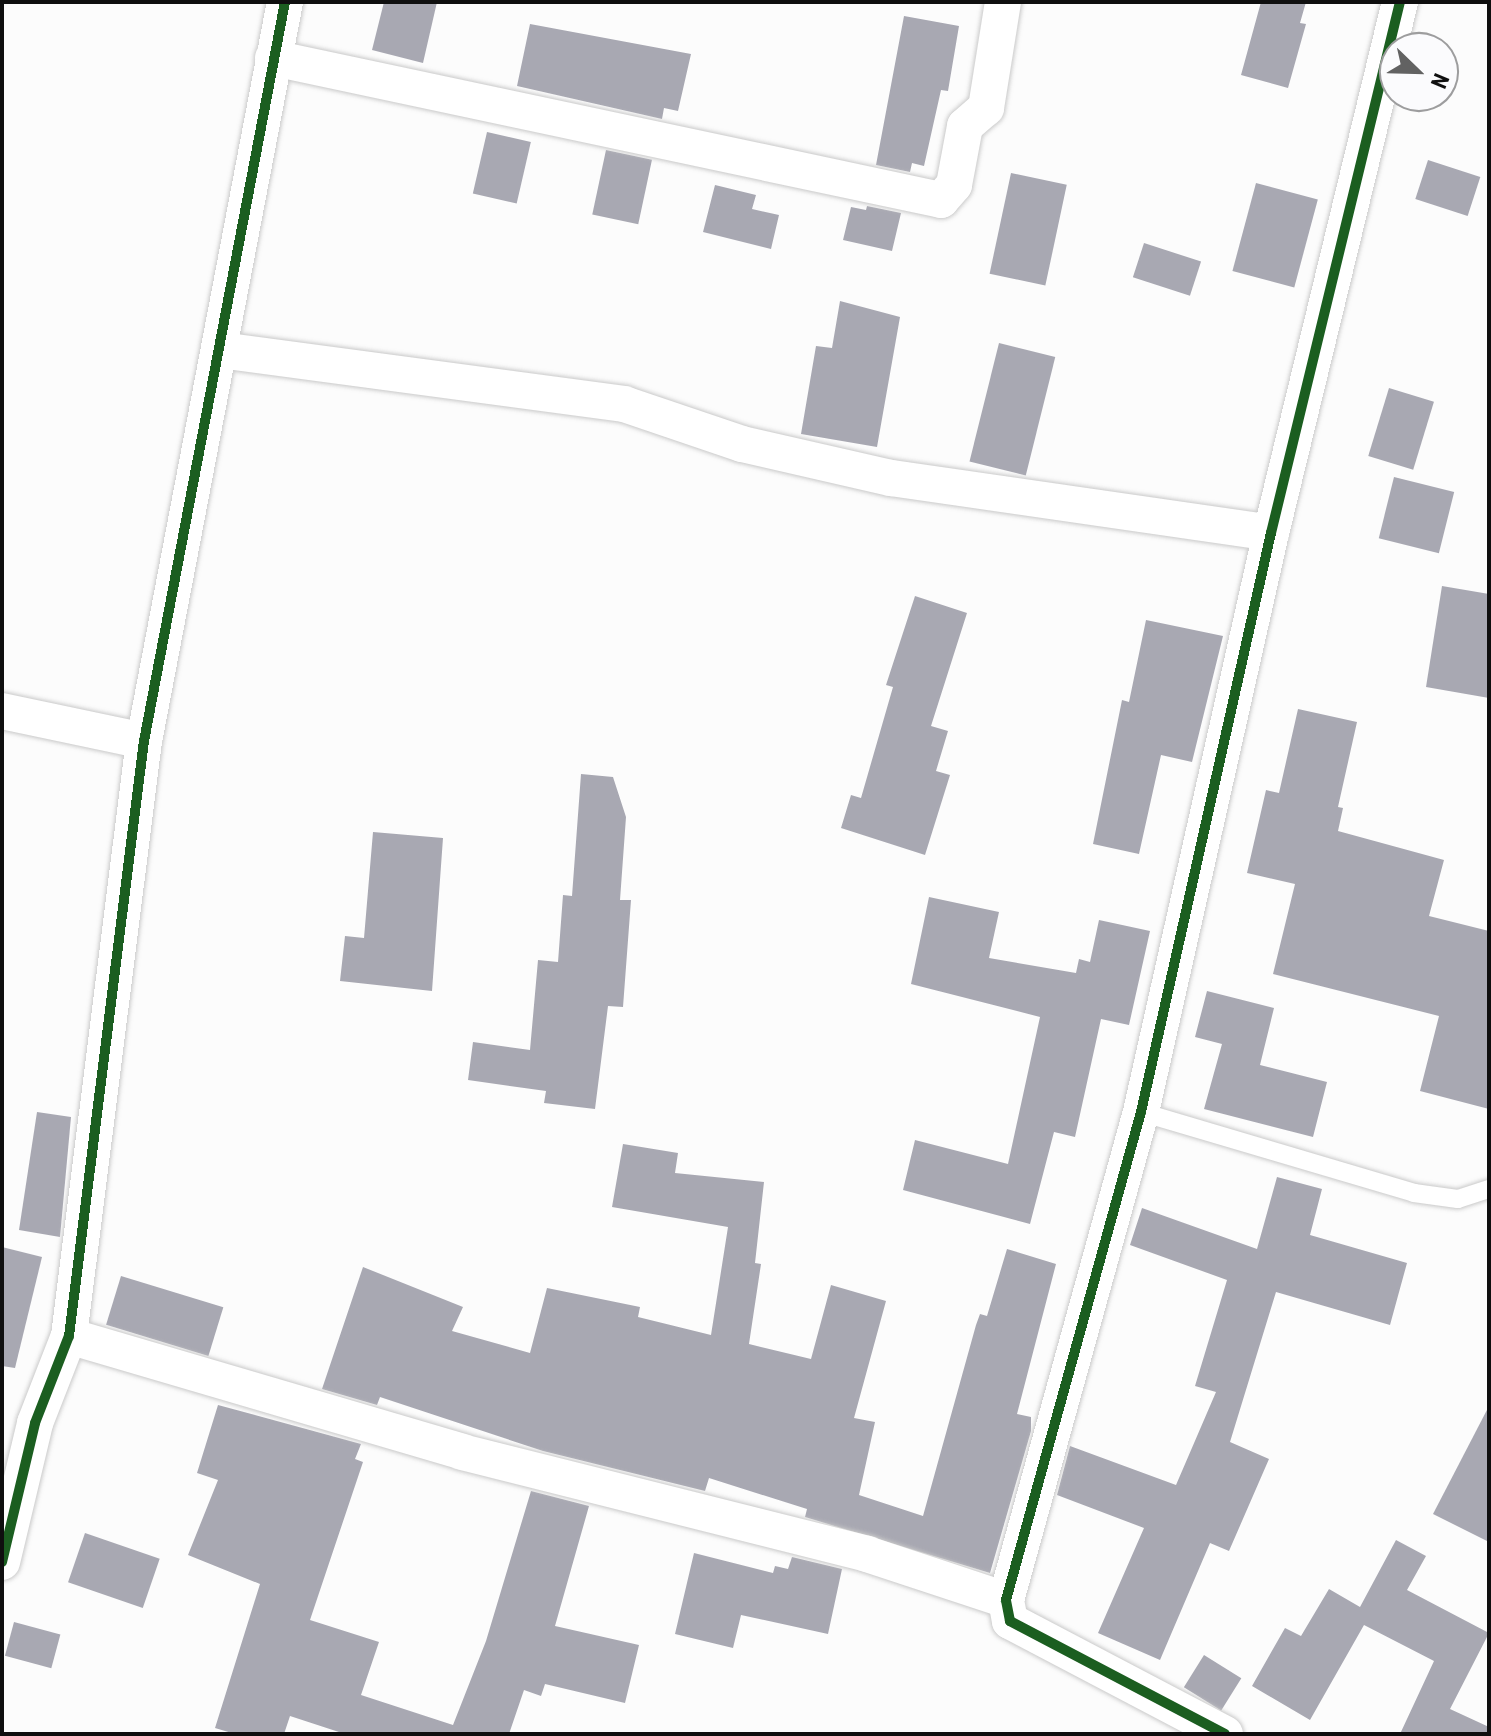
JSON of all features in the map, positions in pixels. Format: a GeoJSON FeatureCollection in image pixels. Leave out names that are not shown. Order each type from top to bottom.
{"type":"FeatureCollection","features":[{"type":"Feature","properties":{"kind":"street"},"geometry":{"type":"LineString","coordinates":[[2,1562],[35,1423],[69,1336],[144,741],[285,2]]}},
{"type":"Feature","properties":{"kind":"street"},"geometry":{"type":"LineString","coordinates":[[273,58],[941,200],[954,185],[965,126],[986,108],[1003,2]]}},
{"type":"Feature","properties":{"kind":"street"},"geometry":{"type":"LineString","coordinates":[[1225,1734],[1010,1621],[1006,1600],[1141,1112],[1271,533],[1400,2]]}},
{"type":"Feature","properties":{"kind":"street"},"geometry":{"type":"LineString","coordinates":[[220,350],[624,404],[742,444],[891,478],[1271,533]]}},
{"type":"Feature","properties":{"kind":"street"},"geometry":{"type":"LineString","coordinates":[[2,711],[144,741]]}},
{"type":"Feature","properties":{"kind":"street"},"geometry":{"type":"LineString","coordinates":[[69,1336],[462,1452],[867,1554],[1006,1600]]}},
{"type":"Feature","properties":{"kind":"lane"},"geometry":{"type":"LineString","coordinates":[[1141,1112],[1414,1193],[1458,1199],[1489,1189]]}},
{"type":"Feature","properties":{"kind":"building"},"geometry":{"type":"Polygon","coordinates":[[[384,2],[437,2],[423,63],[372,50],[384,2]]]}},
{"type":"Feature","properties":{"kind":"building"},"geometry":{"type":"Polygon","coordinates":[[[1261,2],[1306,2],[1300,23],[1306,24],[1288,88],[1241,75],[1261,2]]]}},
{"type":"Feature","properties":{"kind":"building"},"geometry":{"type":"Polygon","coordinates":[[[904,16],[959,26],[948,91],[941,90],[924,166],[912,163],[910,172],[876,165],[904,16]]]}},
{"type":"Feature","properties":{"kind":"building"},"geometry":{"type":"Polygon","coordinates":[[[530,24],[691,54],[678,111],[664,108],[662,119],[517,86],[530,24]]]}},
{"type":"Feature","properties":{"kind":"building"},"geometry":{"type":"Polygon","coordinates":[[[487,132],[531,142],[517,204],[473,193],[487,132]]]}},
{"type":"Feature","properties":{"kind":"building"},"geometry":{"type":"Polygon","coordinates":[[[606,150],[652,160],[638,224],[592,215],[606,150]]]}},
{"type":"Feature","properties":{"kind":"building"},"geometry":{"type":"Polygon","coordinates":[[[1428,160],[1480,177],[1468,216],[1415,199],[1428,160]]]}},
{"type":"Feature","properties":{"kind":"building"},"geometry":{"type":"Polygon","coordinates":[[[1011,173],[1067,185],[1045,286],[990,274],[1011,173]]]}},
{"type":"Feature","properties":{"kind":"building"},"geometry":{"type":"Polygon","coordinates":[[[1256,183],[1318,200],[1294,287],[1232,271],[1256,183]]]}},
{"type":"Feature","properties":{"kind":"building"},"geometry":{"type":"Polygon","coordinates":[[[715,185],[756,195],[752,209],[779,215],[771,249],[703,232],[715,185]]]}},
{"type":"Feature","properties":{"kind":"building"},"geometry":{"type":"Polygon","coordinates":[[[867,206],[901,213],[892,251],[843,240],[851,207],[866,210],[867,206]]]}},
{"type":"Feature","properties":{"kind":"building"},"geometry":{"type":"Polygon","coordinates":[[[1144,243],[1201,262],[1190,296],[1133,277],[1144,243]]]}},
{"type":"Feature","properties":{"kind":"building"},"geometry":{"type":"Polygon","coordinates":[[[840,301],[900,317],[877,447],[801,434],[816,346],[832,348],[840,301]]]}},
{"type":"Feature","properties":{"kind":"building"},"geometry":{"type":"Polygon","coordinates":[[[999,343],[1055,357],[1026,475],[969,461],[999,343]]]}},
{"type":"Feature","properties":{"kind":"building"},"geometry":{"type":"Polygon","coordinates":[[[1389,388],[1434,402],[1413,470],[1368,456],[1389,388]]]}},
{"type":"Feature","properties":{"kind":"building"},"geometry":{"type":"Polygon","coordinates":[[[1394,477],[1454,492],[1439,553],[1379,538],[1394,477]]]}},
{"type":"Feature","properties":{"kind":"building"},"geometry":{"type":"Polygon","coordinates":[[[1442,586],[1489,594],[1489,698],[1426,687],[1442,586]]]}},
{"type":"Feature","properties":{"kind":"building"},"geometry":{"type":"Polygon","coordinates":[[[915,596],[967,613],[931,726],[948,731],[936,771],[950,775],[925,855],[841,828],[851,795],[861,798],[893,687],[886,685],[915,596]]]}},
{"type":"Feature","properties":{"kind":"building"},"geometry":{"type":"Polygon","coordinates":[[[1146,620],[1223,636],[1192,762],[1161,755],[1139,854],[1093,844],[1122,700],[1129,702],[1146,620]]]}},
{"type":"Feature","properties":{"kind":"building"},"geometry":{"type":"Polygon","coordinates":[[[1298,709],[1357,722],[1338,807],[1343,808],[1338,831],[1444,860],[1429,916],[1489,931],[1489,1109],[1420,1091],[1439,1016],[1273,974],[1295,884],[1247,873],[1266,790],[1279,793],[1298,709]]]}},
{"type":"Feature","properties":{"kind":"building"},"geometry":{"type":"Polygon","coordinates":[[[581,774],[613,777],[626,817],[620,900],[631,900],[623,1007],[608,1006],[595,1109],[544,1103],[546,1091],[468,1080],[473,1042],[530,1050],[538,960],[558,962],[563,895],[572,896],[581,774]]]}},
{"type":"Feature","properties":{"kind":"building"},"geometry":{"type":"Polygon","coordinates":[[[373,832],[443,838],[432,991],[340,981],[345,936],[364,938],[373,832]]]}},
{"type":"Feature","properties":{"kind":"building"},"geometry":{"type":"Polygon","coordinates":[[[929,897],[999,912],[989,958],[1076,973],[1079,959],[1090,962],[1099,920],[1150,931],[1129,1025],[1101,1019],[1075,1137],[1054,1132],[1030,1224],[903,1190],[915,1140],[1008,1164],[1040,1017],[911,984],[929,897]]]}},
{"type":"Feature","properties":{"kind":"building"},"geometry":{"type":"Polygon","coordinates":[[[1207,991],[1274,1008],[1260,1065],[1327,1082],[1313,1137],[1204,1109],[1222,1044],[1195,1037],[1207,991]]]}},
{"type":"Feature","properties":{"kind":"building"},"geometry":{"type":"Polygon","coordinates":[[[37,1112],[71,1117],[60,1237],[19,1230],[37,1112]]]}},
{"type":"Feature","properties":{"kind":"building"},"geometry":{"type":"Polygon","coordinates":[[[623,1144],[678,1153],[675,1173],[764,1182],[755,1263],[761,1264],[749,1344],[811,1359],[831,1285],[886,1301],[854,1418],[875,1422],[859,1495],[923,1516],[976,1325],[980,1314],[987,1316],[1007,1249],[1056,1264],[1017,1414],[1031,1417],[1031,1431],[990,1573],[805,1517],[807,1509],[709,1478],[705,1491],[543,1451],[380,1397],[377,1405],[322,1389],[363,1267],[463,1307],[452,1331],[530,1353],[547,1288],[640,1307],[638,1317],[711,1335],[728,1227],[612,1207],[623,1144]]]}},
{"type":"Feature","properties":{"kind":"building"},"geometry":{"type":"Polygon","coordinates":[[[1277,1177],[1322,1189],[1310,1235],[1407,1263],[1390,1325],[1276,1292],[1230,1442],[1269,1459],[1229,1551],[1210,1543],[1160,1660],[1098,1633],[1144,1528],[1057,1495],[1070,1446],[1176,1485],[1216,1392],[1195,1386],[1227,1280],[1130,1245],[1142,1208],[1257,1249],[1277,1177]]]}},
{"type":"Feature","properties":{"kind":"building"},"geometry":{"type":"Polygon","coordinates":[[[2,1247],[42,1257],[15,1368],[2,1366],[2,1247]]]}},
{"type":"Feature","properties":{"kind":"building"},"geometry":{"type":"Polygon","coordinates":[[[121,1276],[223,1307],[208,1356],[106,1325],[121,1276]]]}},
{"type":"Feature","properties":{"kind":"building"},"geometry":{"type":"Polygon","coordinates":[[[218,1405],[361,1444],[355,1459],[363,1462],[310,1620],[379,1642],[361,1695],[453,1725],[486,1641],[531,1491],[589,1506],[555,1626],[639,1645],[625,1703],[545,1684],[541,1696],[524,1690],[509,1734],[345,1734],[290,1716],[284,1734],[235,1734],[215,1728],[260,1584],[188,1555],[218,1480],[197,1473],[218,1405]]]}},
{"type":"Feature","properties":{"kind":"building"},"geometry":{"type":"Polygon","coordinates":[[[1489,1406],[1489,1542],[1433,1514],[1489,1406]]]}},
{"type":"Feature","properties":{"kind":"building"},"geometry":{"type":"Polygon","coordinates":[[[85,1533],[160,1559],[143,1608],[68,1582],[85,1533]]]}},
{"type":"Feature","properties":{"kind":"building"},"geometry":{"type":"Polygon","coordinates":[[[1396,1540],[1426,1556],[1407,1590],[1489,1633],[1450,1709],[1489,1727],[1489,1734],[1400,1734],[1434,1661],[1364,1625],[1310,1720],[1252,1686],[1285,1628],[1301,1636],[1329,1589],[1360,1607],[1396,1540]]]}},
{"type":"Feature","properties":{"kind":"building"},"geometry":{"type":"Polygon","coordinates":[[[694,1553],[773,1573],[775,1566],[788,1569],[792,1557],[842,1569],[828,1634],[741,1615],[733,1648],[675,1634],[694,1553]]]}},
{"type":"Feature","properties":{"kind":"building"},"geometry":{"type":"Polygon","coordinates":[[[14,1622],[60,1634],[51,1668],[5,1656],[14,1622]]]}},
{"type":"Feature","properties":{"kind":"building"},"geometry":{"type":"Polygon","coordinates":[[[1204,1655],[1241,1678],[1221,1711],[1184,1687],[1204,1655]]]}},
{"type":"Feature","properties":{"kind":"cycle path"},"geometry":{"type":"LineString","coordinates":[[2,1562],[35,1423],[69,1336],[144,741],[285,2]]}},
{"type":"Feature","properties":{"kind":"cycle path"},"geometry":{"type":"LineString","coordinates":[[1225,1734],[1010,1621],[1006,1600],[1141,1112],[1271,533],[1400,2]]}}]}
